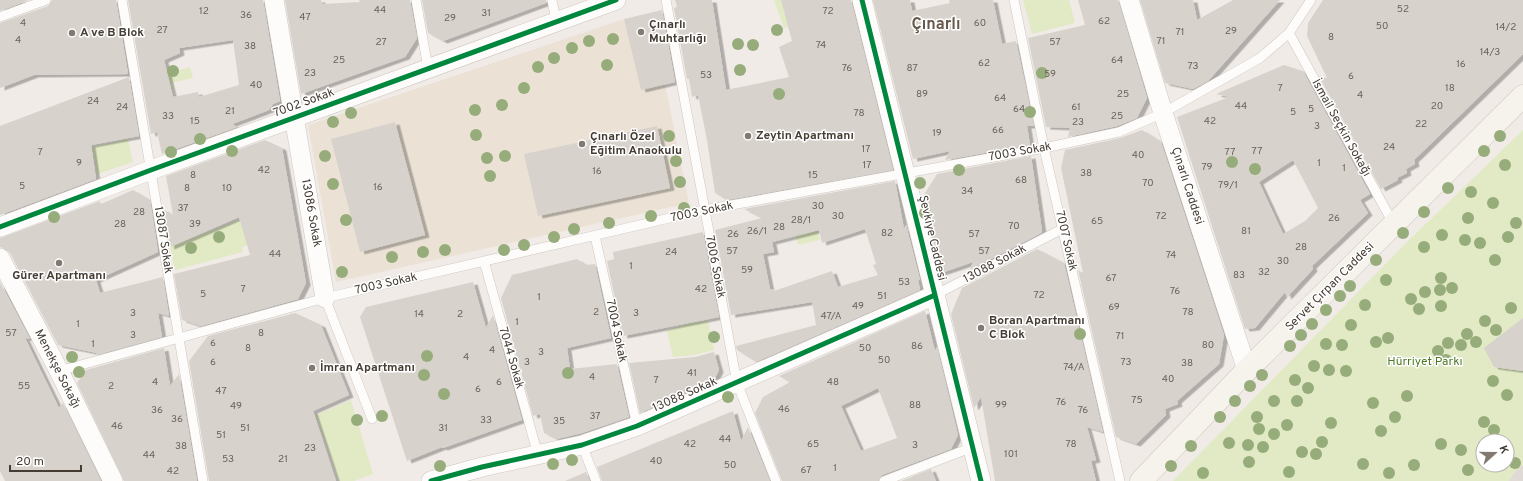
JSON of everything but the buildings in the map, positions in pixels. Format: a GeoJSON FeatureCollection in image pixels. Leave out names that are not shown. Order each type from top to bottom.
{"type":"FeatureCollection","features":[{"type":"Feature","properties":{"kind":"main road","name":"Servet Çırpan Caddesi"},"geometry":{"type":"LineString","coordinates":[[1141,481],[1247,370],[1523,96]]}},
{"type":"Feature","properties":{"kind":"street","name":"13086 Sokak"},"geometry":{"type":"LineString","coordinates":[[274,0],[325,298]]}},
{"type":"Feature","properties":{"kind":"street","name":"7002 Sokak"},"geometry":{"type":"LineString","coordinates":[[0,227],[151,170],[616,0]]}},
{"type":"Feature","properties":{"kind":"street","name":"Şevkiye Caddesi"},"geometry":{"type":"LineString","coordinates":[[862,0],[981,481]]}},
{"type":"Feature","properties":{"kind":"street","name":"Çınarlı Caddesi"},"geometry":{"type":"LineString","coordinates":[[1129,0],[1163,114],[1247,370]]}},
{"type":"Feature","properties":{"kind":"street","name":"Menekşe Sokağı"},"geometry":{"type":"LineString","coordinates":[[0,258],[59,371],[113,481]]}},
{"type":"Feature","properties":{"kind":"street","name":"13088 Sokak"},"geometry":{"type":"LineString","coordinates":[[431,481],[482,467],[582,445],[637,426],[935,295]]}},
{"type":"Feature","properties":{"kind":"lane"},"geometry":{"type":"LineString","coordinates":[[0,17],[46,0]]}},
{"type":"Feature","properties":{"kind":"lane","name":"13087 Sokak"},"geometry":{"type":"LineString","coordinates":[[122,0],[203,481]]}},
{"type":"Feature","properties":{"kind":"lane"},"geometry":{"type":"LineString","coordinates":[[416,0],[428,68]]}},
{"type":"Feature","properties":{"kind":"lane"},"geometry":{"type":"LineString","coordinates":[[552,0],[556,21]]}},
{"type":"Feature","properties":{"kind":"lane","name":"7006 Sokak"},"geometry":{"type":"LineString","coordinates":[[666,0],[737,382],[776,481]]}},
{"type":"Feature","properties":{"kind":"lane","name":"7007 Sokak"},"geometry":{"type":"LineString","coordinates":[[1014,0],[1044,148],[1064,228],[1120,481]]}},
{"type":"Feature","properties":{"kind":"lane","name":"7003 Sokak"},"geometry":{"type":"LineString","coordinates":[[59,371],[325,298],[704,210],[1044,148],[1119,132],[1163,114],[1260,58],[1289,33],[1310,0]]}},
{"type":"Feature","properties":{"kind":"lane","name":"İsmail Seçkin Sokağı"},"geometry":{"type":"LineString","coordinates":[[1289,33],[1394,223]]}},
{"type":"Feature","properties":{"kind":"lane","name":"13088 Sokak"},"geometry":{"type":"LineString","coordinates":[[935,295],[1064,228]]}},
{"type":"Feature","properties":{"kind":"lane","name":"7004 Sokak"},"geometry":{"type":"LineString","coordinates":[[595,236],[637,426]]}},
{"type":"Feature","properties":{"kind":"lane","name":"7044 Sokak"},"geometry":{"type":"LineString","coordinates":[[484,261],[538,455]]}},
{"type":"Feature","properties":{"kind":"lane","name":"13086 Sokak"},"geometry":{"type":"LineString","coordinates":[[325,298],[372,419]]}},
{"type":"Feature","properties":{"kind":"lane"},"geometry":{"type":"LineString","coordinates":[[582,445],[596,481]]}},
{"type":"Feature","properties":{"kind":"lane"},"geometry":{"type":"LineString","coordinates":[[884,481],[973,447]]}},
{"type":"Feature","properties":{"kind":"shaded area"},"geometry":{"type":"Polygon","coordinates":[[[624,19],[665,84],[689,203],[336,282],[308,125],[624,19]]]}},
{"type":"Feature","properties":{"kind":"shaded area"},"geometry":{"type":"Polygon","coordinates":[[[1523,465],[1523,481],[1509,481],[1515,472],[1523,465]]]}},
{"type":"Feature","properties":{"kind":"green space"},"geometry":{"type":"Polygon","coordinates":[[[774,0],[798,0],[806,21],[784,28],[774,0]]]}},
{"type":"Feature","properties":{"kind":"green space"},"geometry":{"type":"Polygon","coordinates":[[[1023,0],[1069,0],[1075,23],[1032,34],[1023,0]]]}},
{"type":"Feature","properties":{"kind":"green space"},"geometry":{"type":"Polygon","coordinates":[[[190,67],[193,78],[171,83],[173,90],[150,95],[146,80],[190,67]]]}},
{"type":"Feature","properties":{"kind":"green space","name":"Hürriyet Parkı"},"geometry":{"type":"Polygon","coordinates":[[[1523,130],[1523,481],[1173,481],[1406,243],[1523,130]]]}},
{"type":"Feature","properties":{"kind":"green space"},"geometry":{"type":"Polygon","coordinates":[[[128,139],[133,162],[97,174],[92,147],[128,139]]]}},
{"type":"Feature","properties":{"kind":"green space"},"geometry":{"type":"Polygon","coordinates":[[[812,207],[820,240],[798,245],[790,212],[812,207]]]}},
{"type":"Feature","properties":{"kind":"green space"},"geometry":{"type":"Polygon","coordinates":[[[242,219],[251,244],[242,247],[243,252],[175,270],[170,246],[242,219]]]}},
{"type":"Feature","properties":{"kind":"green space"},"geometry":{"type":"Polygon","coordinates":[[[708,321],[714,350],[694,355],[673,357],[667,331],[690,323],[708,321]]]}},
{"type":"Feature","properties":{"kind":"green space"},"geometry":{"type":"Polygon","coordinates":[[[351,400],[373,474],[354,481],[339,481],[316,415],[351,400]]]}},
{"type":"Feature","properties":{"kind":"cycle path"},"geometry":{"type":"LineString","coordinates":[[0,227],[151,170],[616,0]]}},
{"type":"Feature","properties":{"kind":"cycle path"},"geometry":{"type":"LineString","coordinates":[[862,0],[981,481]]}},
{"type":"Feature","properties":{"kind":"cycle path"},"geometry":{"type":"LineString","coordinates":[[431,481],[482,467],[582,445],[637,426],[935,295]]}},
{"type":"Feature","properties":{"kind":"place","name":"Çınarlı Muhtarlığı"},"geometry":{"type":"Point","coordinates":[641,32]}},
{"type":"Feature","properties":{"kind":"place","name":"A ve B Blok"},"geometry":{"type":"Point","coordinates":[72,33]}},
{"type":"Feature","properties":{"kind":"place","name":"Zeytin Apartmanı"},"geometry":{"type":"Point","coordinates":[748,136]}},
{"type":"Feature","properties":{"kind":"place","name":"Çınarlı Özel Eğitim Anaokulu"},"geometry":{"type":"Point","coordinates":[582,144]}},
{"type":"Feature","properties":{"kind":"place","name":"Gürer Apartmanı"},"geometry":{"type":"Point","coordinates":[59,263]}},
{"type":"Feature","properties":{"kind":"place","name":"Boran Apartmanı C Blok"},"geometry":{"type":"Point","coordinates":[981,328]}},
{"type":"Feature","properties":{"kind":"place","name":"İmran Apartmanı"},"geometry":{"type":"Point","coordinates":[312,368]}},
{"type":"Feature","properties":{"kind":"district","name":"Çınarlı"},"geometry":{"type":"Point","coordinates":[936,25]}}]}
